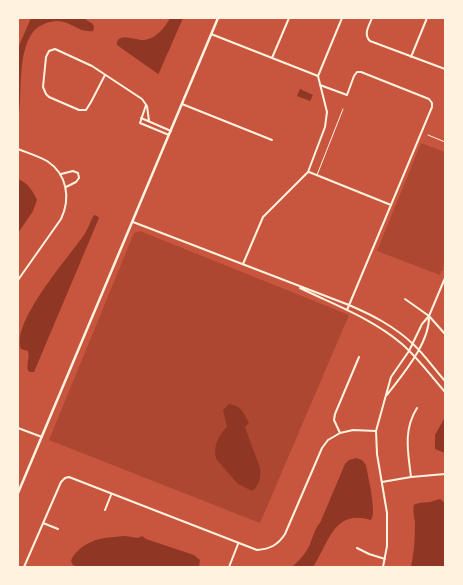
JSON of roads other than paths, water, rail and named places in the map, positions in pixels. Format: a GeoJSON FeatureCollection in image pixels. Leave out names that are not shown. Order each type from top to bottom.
{"type":"FeatureCollection","features":[{"type":"Feature","properties":{"kind":"street"},"geometry":{"type":"LineString","coordinates":[[18,491],[218,18]]}},
{"type":"Feature","properties":{"kind":"street"},"geometry":{"type":"LineString","coordinates":[[272,58],[289,18]]}},
{"type":"Feature","properties":{"kind":"street"},"geometry":{"type":"LineString","coordinates":[[243,264],[263,217],[302,180],[308,172],[325,127],[327,112],[318,76],[342,18]]}},
{"type":"Feature","properties":{"kind":"street"},"geometry":{"type":"LineString","coordinates":[[372,18],[366,33],[367,38],[370,41],[445,69]]}},
{"type":"Feature","properties":{"kind":"street"},"geometry":{"type":"LineString","coordinates":[[411,57],[427,18]]}},
{"type":"Feature","properties":{"kind":"street"},"geometry":{"type":"LineString","coordinates":[[211,34],[318,76]]}},
{"type":"Feature","properties":{"kind":"street"},"geometry":{"type":"LineString","coordinates":[[104,74],[86,110],[79,110],[49,97],[43,87],[46,57],[48,51],[55,49],[92,66],[142,99],[146,105],[149,121]]}},
{"type":"Feature","properties":{"kind":"street"},"geometry":{"type":"LineString","coordinates":[[320,85],[347,95],[354,76],[357,72],[361,72],[429,99],[432,103],[432,107],[347,310]]}},
{"type":"Feature","properties":{"kind":"street"},"geometry":{"type":"LineString","coordinates":[[182,104],[272,140]]}},
{"type":"Feature","properties":{"kind":"street"},"geometry":{"type":"LineString","coordinates":[[146,105],[140,123],[169,135]]}},
{"type":"Feature","properties":{"kind":"street"},"geometry":{"type":"LineString","coordinates":[[142,118],[171,131]]}},
{"type":"Feature","properties":{"kind":"street"},"geometry":{"type":"LineString","coordinates":[[18,149],[47,162],[60,174],[66,187],[67,194],[66,208],[61,219],[18,280]]}},
{"type":"Feature","properties":{"kind":"street"},"geometry":{"type":"LineString","coordinates":[[60,174],[73,171],[79,175],[80,178],[76,182],[66,187]]}},
{"type":"Feature","properties":{"kind":"street"},"geometry":{"type":"LineString","coordinates":[[308,172],[391,205]]}},
{"type":"Feature","properties":{"kind":"street"},"geometry":{"type":"LineString","coordinates":[[133,222],[243,264],[347,310],[386,332],[409,351],[445,392]]}},
{"type":"Feature","properties":{"kind":"street"},"geometry":{"type":"LineString","coordinates":[[383,567],[388,524],[377,454],[376,431],[391,377],[409,351],[422,324],[429,316],[445,278]]}},
{"type":"Feature","properties":{"kind":"street"},"geometry":{"type":"LineString","coordinates":[[286,282],[349,305],[384,322],[413,344],[445,381]]}},
{"type":"Feature","properties":{"kind":"street"},"geometry":{"type":"LineString","coordinates":[[405,299],[429,316],[445,334]]}},
{"type":"Feature","properties":{"kind":"street"},"geometry":{"type":"LineString","coordinates":[[386,396],[418,350],[429,325],[429,316]]}},
{"type":"Feature","properties":{"kind":"street"},"geometry":{"type":"LineString","coordinates":[[340,433],[334,420],[335,414],[359,357]]}},
{"type":"Feature","properties":{"kind":"street"},"geometry":{"type":"LineString","coordinates":[[411,477],[407,449],[407,436],[412,415],[417,408]]}},
{"type":"Feature","properties":{"kind":"street"},"geometry":{"type":"LineString","coordinates":[[18,428],[42,437]]}},
{"type":"Feature","properties":{"kind":"street"},"geometry":{"type":"LineString","coordinates":[[24,567],[61,482],[65,478],[69,477],[111,495],[238,544],[257,550],[272,547],[277,544],[285,534],[317,457],[328,440],[340,433],[353,430],[376,431]]}},
{"type":"Feature","properties":{"kind":"street"},"geometry":{"type":"LineString","coordinates":[[382,482],[411,477],[445,474]]}},
{"type":"Feature","properties":{"kind":"street"},"geometry":{"type":"LineString","coordinates":[[105,510],[111,495]]}},
{"type":"Feature","properties":{"kind":"street"},"geometry":{"type":"LineString","coordinates":[[43,523],[58,529]]}},
{"type":"Feature","properties":{"kind":"street"},"geometry":{"type":"LineString","coordinates":[[229,567],[238,544]]}},
{"type":"Feature","properties":{"kind":"street"},"geometry":{"type":"LineString","coordinates":[[357,548],[369,554],[385,558]]}},
{"type":"Feature","properties":{"kind":"lane"},"geometry":{"type":"LineString","coordinates":[[317,176],[343,109]]}},
{"type":"Feature","properties":{"kind":"lane"},"geometry":{"type":"LineString","coordinates":[[428,135],[445,142]]}}]}
